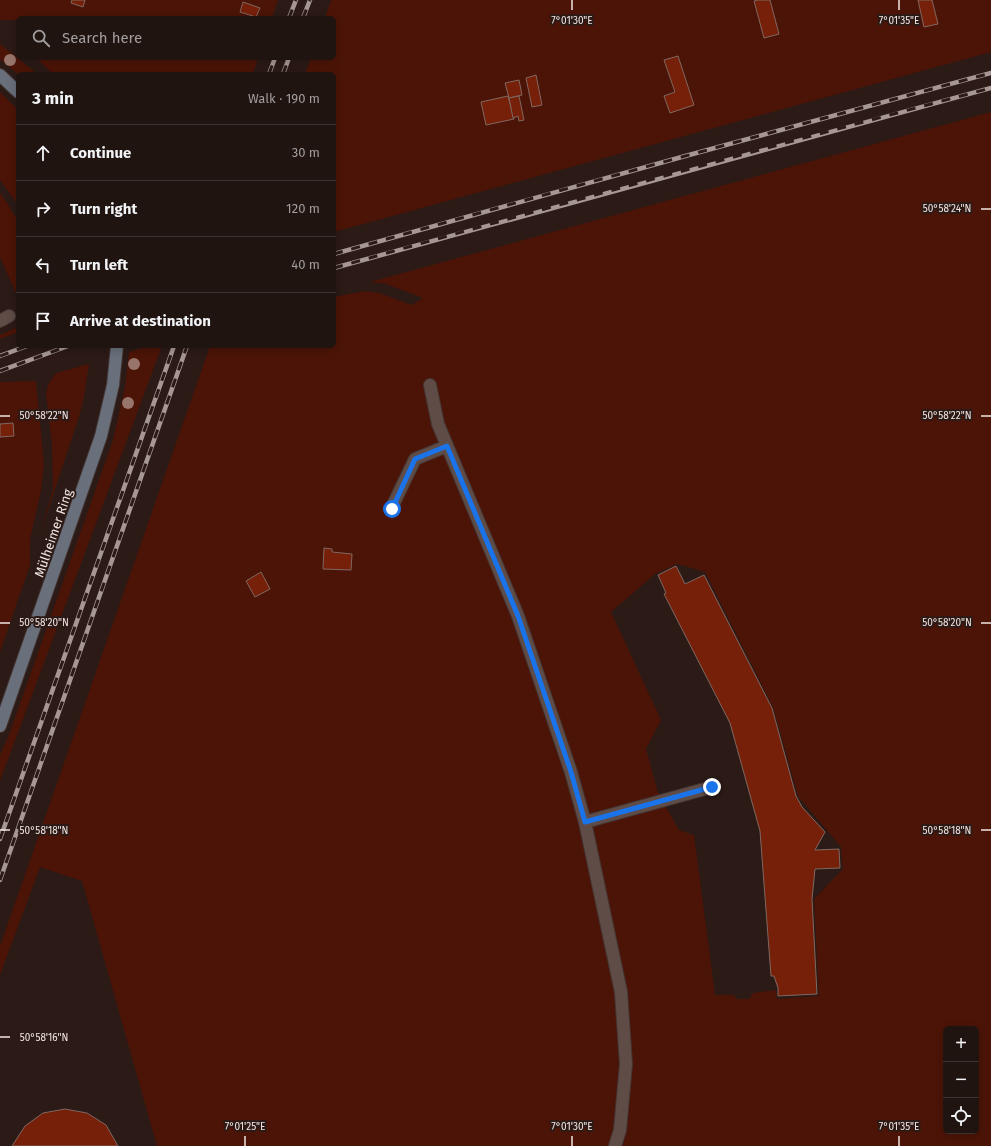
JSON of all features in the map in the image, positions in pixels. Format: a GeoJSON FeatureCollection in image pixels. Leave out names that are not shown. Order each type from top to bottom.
{"type":"FeatureCollection","features":[{"type":"Feature","properties":{"kind":"street"},"geometry":{"type":"LineString","coordinates":[[0,75],[16,90]]}},
{"type":"Feature","properties":{"kind":"street","name":"Mülheimer Ring"},"geometry":{"type":"LineString","coordinates":[[0,726],[101,436],[113,385],[117,348]]}},
{"type":"Feature","properties":{"kind":"lane"},"geometry":{"type":"LineString","coordinates":[[430,385],[438,424],[518,616],[571,772],[585,822],[621,992],[626,1064],[620,1130],[615,1146]]}},
{"type":"Feature","properties":{"kind":"lane"},"geometry":{"type":"LineString","coordinates":[[392,509],[415,459],[447,446]]}},
{"type":"Feature","properties":{"kind":"lane"},"geometry":{"type":"LineString","coordinates":[[585,822],[712,787]]}},
{"type":"Feature","properties":{"kind":"shaded area"},"geometry":{"type":"Polygon","coordinates":[[[0,0],[278,0],[273,16],[16,16],[16,20],[0,20],[0,0]]]}},
{"type":"Feature","properties":{"kind":"shaded area"},"geometry":{"type":"Polygon","coordinates":[[[331,0],[991,0],[991,52],[336,231],[336,72],[306,72],[310,60],[336,60],[336,16],[326,16],[331,0]]]}},
{"type":"Feature","properties":{"kind":"shaded area"},"geometry":{"type":"Polygon","coordinates":[[[0,44],[16,57],[16,60],[20,60],[35,72],[16,72],[0,59],[0,44]]]}},
{"type":"Feature","properties":{"kind":"shaded area"},"geometry":{"type":"Polygon","coordinates":[[[38,60],[257,60],[254,72],[51,72],[38,60]]]}},
{"type":"Feature","properties":{"kind":"shaded area"},"geometry":{"type":"Polygon","coordinates":[[[0,92],[16,108],[16,202],[0,180],[0,92]]]}},
{"type":"Feature","properties":{"kind":"shaded area"},"geometry":{"type":"Polygon","coordinates":[[[991,112],[991,1146],[157,1146],[82,881],[40,867],[0,975],[0,946],[209,348],[336,348],[336,297],[365,291],[379,293],[412,305],[423,298],[386,284],[370,282],[991,112]],[[677,564],[655,574],[611,612],[661,720],[646,749],[658,793],[679,830],[694,835],[715,995],[734,995],[737,999],[749,999],[753,993],[776,990],[777,999],[819,996],[814,899],[843,869],[841,847],[798,796],[773,707],[705,572],[677,564]]]}},
{"type":"Feature","properties":{"kind":"shaded area"},"geometry":{"type":"Polygon","coordinates":[[[0,193],[16,218],[16,293],[0,257],[0,193]]]}},
{"type":"Feature","properties":{"kind":"shaded area"},"geometry":{"type":"Polygon","coordinates":[[[16,328],[16,333],[0,339],[0,335],[16,328]]]}},
{"type":"Feature","properties":{"kind":"shaded area"},"geometry":{"type":"Polygon","coordinates":[[[142,348],[161,348],[0,781],[0,755],[10,732],[113,440],[125,387],[129,352],[142,348]]]}},
{"type":"Feature","properties":{"kind":"shaded area"},"geometry":{"type":"Polygon","coordinates":[[[89,364],[83,402],[78,420],[40,534],[53,489],[52,444],[46,393],[48,385],[55,374],[89,364]]]}},
{"type":"Feature","properties":{"kind":"shaded area"},"geometry":{"type":"Polygon","coordinates":[[[36,381],[44,463],[41,491],[30,539],[30,565],[0,652],[0,382],[36,381]]]}},
{"type":"Feature","properties":{"kind":"building"},"geometry":{"type":"Polygon","coordinates":[[[72,0],[85,0],[83,7],[71,3],[72,0]]]}},
{"type":"Feature","properties":{"kind":"building"},"geometry":{"type":"Polygon","coordinates":[[[770,0],[779,34],[764,38],[754,1],[770,0]]]}},
{"type":"Feature","properties":{"kind":"building"},"geometry":{"type":"Polygon","coordinates":[[[918,0],[932,0],[938,24],[924,27],[918,0]]]}},
{"type":"Feature","properties":{"kind":"building"},"geometry":{"type":"Polygon","coordinates":[[[243,2],[260,8],[256,16],[240,12],[243,2]]]}},
{"type":"Feature","properties":{"kind":"building"},"geometry":{"type":"Polygon","coordinates":[[[678,56],[694,105],[670,113],[664,96],[675,92],[664,60],[678,56]]]}},
{"type":"Feature","properties":{"kind":"building"},"geometry":{"type":"Polygon","coordinates":[[[536,75],[542,105],[532,107],[526,78],[536,75]]]}},
{"type":"Feature","properties":{"kind":"building"},"geometry":{"type":"Polygon","coordinates":[[[519,80],[522,95],[509,98],[505,83],[519,80]]]}},
{"type":"Feature","properties":{"kind":"building"},"geometry":{"type":"Polygon","coordinates":[[[508,96],[514,119],[486,125],[481,102],[508,96]]]}},
{"type":"Feature","properties":{"kind":"building"},"geometry":{"type":"Polygon","coordinates":[[[519,96],[524,120],[519,121],[518,116],[513,118],[509,98],[519,96]]]}},
{"type":"Feature","properties":{"kind":"building"},"geometry":{"type":"Polygon","coordinates":[[[13,423],[14,436],[0,437],[0,424],[13,423]]]}},
{"type":"Feature","properties":{"kind":"building"},"geometry":{"type":"Polygon","coordinates":[[[324,548],[332,549],[332,552],[352,554],[351,570],[323,569],[324,548]]]}},
{"type":"Feature","properties":{"kind":"building"},"geometry":{"type":"Polygon","coordinates":[[[676,566],[685,584],[704,575],[772,708],[796,796],[802,807],[825,832],[815,850],[839,849],[840,868],[815,869],[812,899],[817,994],[778,996],[778,988],[774,976],[771,976],[760,831],[730,723],[664,594],[666,593],[658,575],[676,566]]]}},
{"type":"Feature","properties":{"kind":"building"},"geometry":{"type":"Polygon","coordinates":[[[261,572],[270,589],[255,597],[246,581],[261,572]]]}},
{"type":"Feature","properties":{"kind":"building"},"geometry":{"type":"Polygon","coordinates":[[[65,1109],[87,1113],[106,1125],[118,1146],[12,1146],[25,1126],[43,1113],[65,1109]]]}},
{"type":"Feature","properties":{"kind":"railway"},"geometry":{"type":"LineString","coordinates":[[290,16],[296,0]]}},
{"type":"Feature","properties":{"kind":"railway"},"geometry":{"type":"LineString","coordinates":[[304,16],[310,0]]}},
{"type":"Feature","properties":{"kind":"railway"},"geometry":{"type":"LineString","coordinates":[[270,72],[274,60]]}},
{"type":"Feature","properties":{"kind":"railway"},"geometry":{"type":"LineString","coordinates":[[284,72],[288,60]]}},
{"type":"Feature","properties":{"kind":"railway"},"geometry":{"type":"LineString","coordinates":[[336,253],[662,162],[991,73]]}},
{"type":"Feature","properties":{"kind":"railway"},"geometry":{"type":"LineString","coordinates":[[336,267],[662,176],[991,88]]}},
{"type":"Feature","properties":{"kind":"railway"},"geometry":{"type":"LineString","coordinates":[[0,356],[22,348]]}},
{"type":"Feature","properties":{"kind":"railway"},"geometry":{"type":"LineString","coordinates":[[0,371],[63,348]]}},
{"type":"Feature","properties":{"kind":"railway"},"geometry":{"type":"LineString","coordinates":[[0,839],[173,348]]}},
{"type":"Feature","properties":{"kind":"railway"},"geometry":{"type":"LineString","coordinates":[[0,880],[186,348]]}},
{"type":"Feature","properties":{"kind":"route"},"geometry":{"type":"LineString","coordinates":[[392,509],[415,459],[447,446],[518,616],[571,772],[585,822],[712,787]]}}]}
